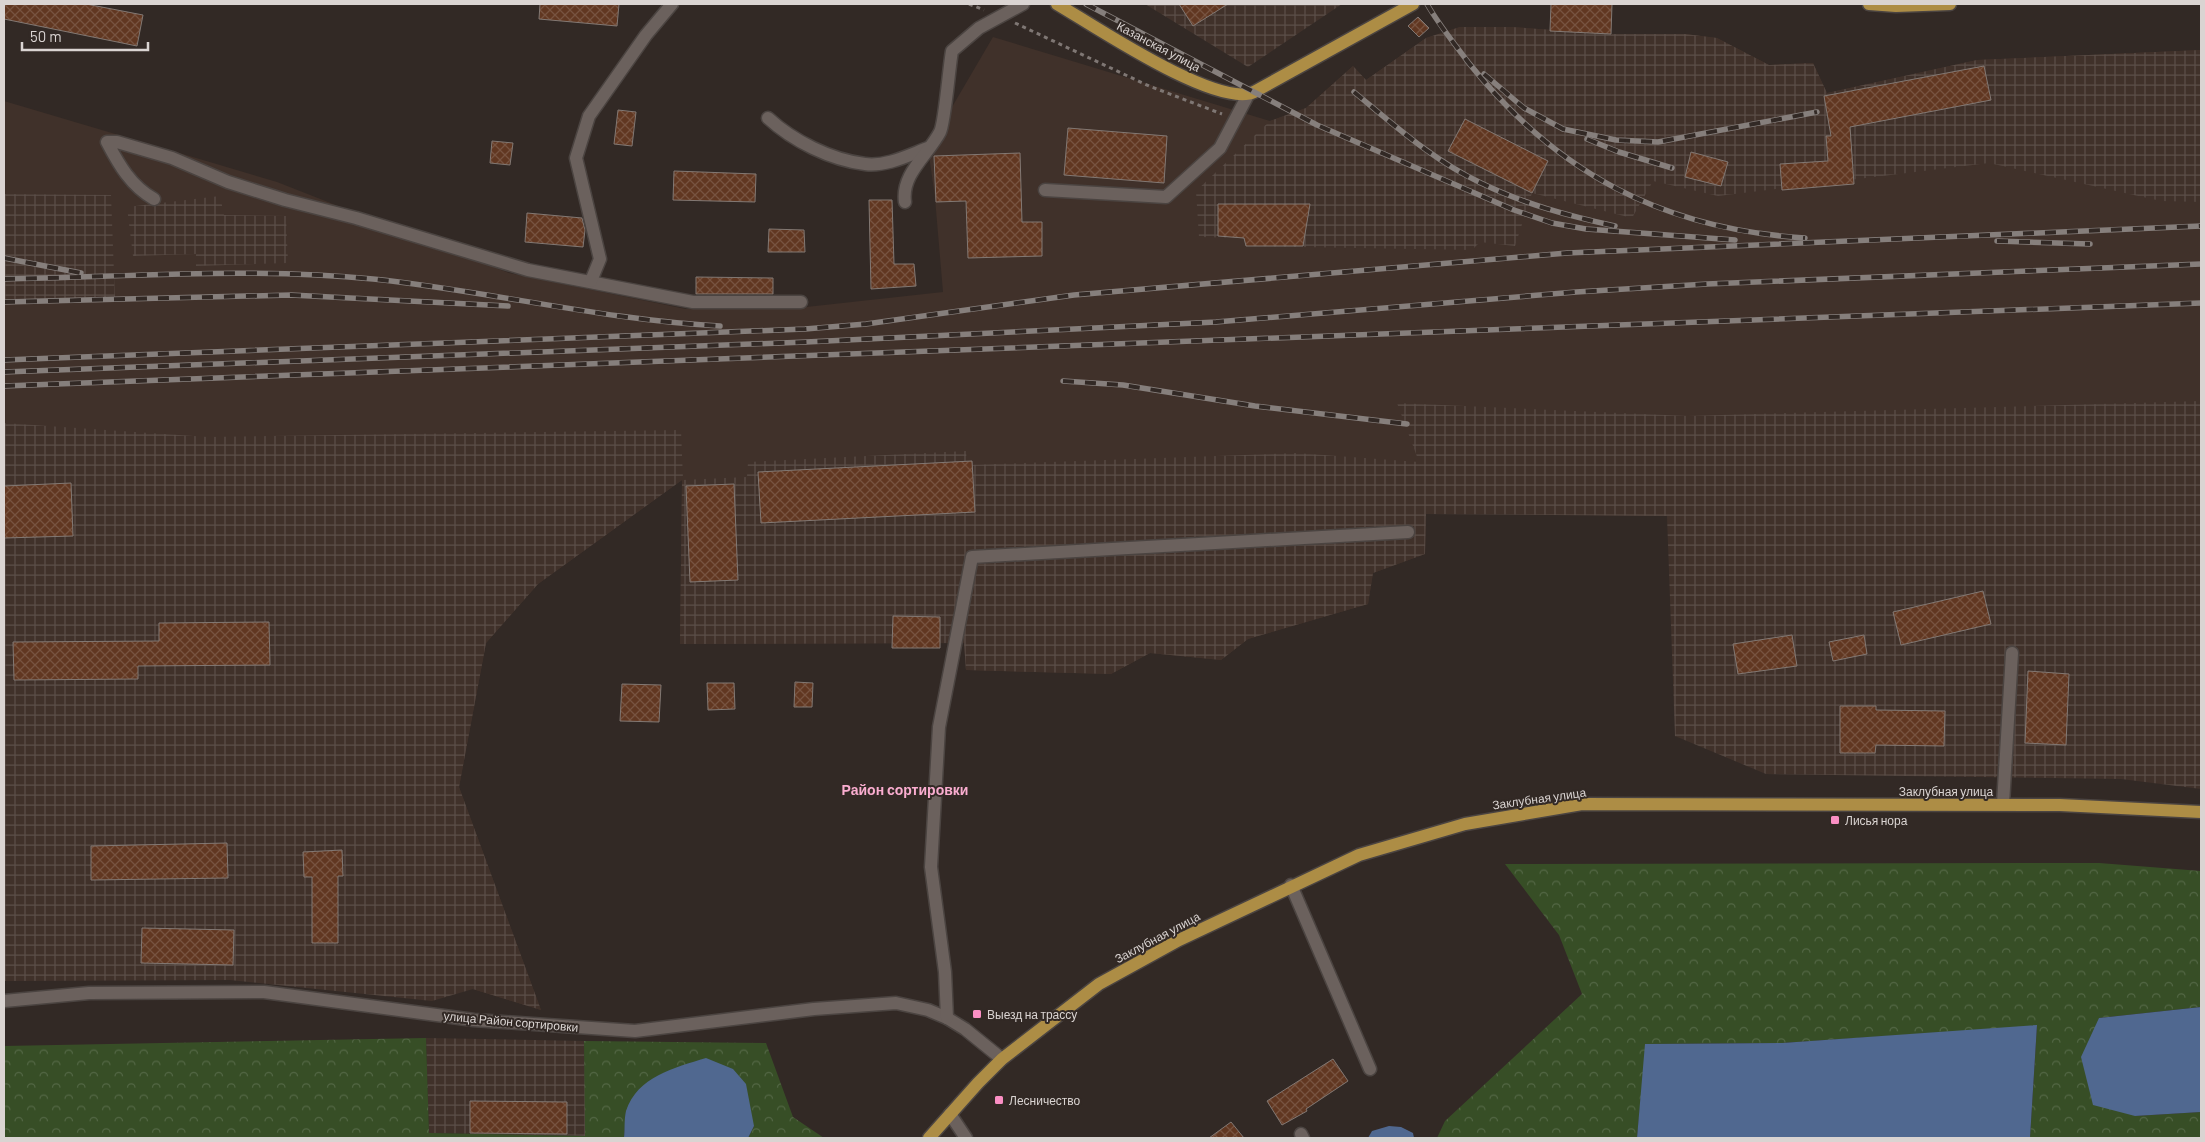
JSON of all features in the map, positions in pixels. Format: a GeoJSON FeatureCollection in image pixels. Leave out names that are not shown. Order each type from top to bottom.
{"type":"FeatureCollection","features":[{"type":"Feature","properties":{"kind":"main road","name":"Казанская улица"},"geometry":{"type":"LineString","coordinates":[[1057,4],[1144,56],[1192,80],[1237,96],[1251,94]]}},
{"type":"Feature","properties":{"kind":"main road"},"geometry":{"type":"LineString","coordinates":[[1251,94],[1413,4]]}},
{"type":"Feature","properties":{"kind":"main road"},"geometry":{"type":"LineString","coordinates":[[1869,4],[1896,6],[1950,4]]}},
{"type":"Feature","properties":{"kind":"main road","name":"Заклубная улица"},"geometry":{"type":"LineString","coordinates":[[929,1138],[1002,1059],[1099,984],[1179,940],[1291,886],[1359,856],[1464,824],[1582,804],[2060,804],[2201,812]]}},
{"type":"Feature","properties":{"kind":"street"},"geometry":{"type":"LineString","coordinates":[[591,281],[600,259],[576,158],[589,116],[646,35],[672,4]]}},
{"type":"Feature","properties":{"kind":"street"},"geometry":{"type":"LineString","coordinates":[[905,202],[904,191],[918,162],[941,130],[952,51],[979,28],[1023,4]]}},
{"type":"Feature","properties":{"kind":"street"},"geometry":{"type":"LineString","coordinates":[[1045,190],[1166,197],[1220,148],[1251,94]]}},
{"type":"Feature","properties":{"kind":"street"},"geometry":{"type":"LineString","coordinates":[[768,118],[780,129],[824,153],[866,165],[895,160],[928,148]]}},
{"type":"Feature","properties":{"kind":"street"},"geometry":{"type":"LineString","coordinates":[[154,199],[139,190],[118,163],[107,142],[117,142],[172,158],[228,182],[285,200],[356,218],[528,270],[693,302],[801,302]]}},
{"type":"Feature","properties":{"kind":"street"},"geometry":{"type":"LineString","coordinates":[[947,1018],[945,972],[931,867],[939,728],[972,557],[1408,532]]}},
{"type":"Feature","properties":{"kind":"street"},"geometry":{"type":"LineString","coordinates":[[2003,804],[2012,653]]}},
{"type":"Feature","properties":{"kind":"street"},"geometry":{"type":"LineString","coordinates":[[1291,886],[1370,1068]]}},
{"type":"Feature","properties":{"kind":"street","name":"улица Район сортировки"},"geometry":{"type":"LineString","coordinates":[[4,1001],[89,993],[264,992],[474,1020],[635,1031],[814,1010],[896,1003],[928,1010],[947,1018],[965,1029],[1002,1059]]}},
{"type":"Feature","properties":{"kind":"street"},"geometry":{"type":"LineString","coordinates":[[950,1114],[966,1138]]}},
{"type":"Feature","properties":{"kind":"path"},"geometry":{"type":"LineString","coordinates":[[968,4],[1000,16],[1149,86],[1237,120]]}},
{"type":"Feature","properties":{"kind":"shaded area"},"geometry":{"type":"Polygon","coordinates":[[[1145,4],[1342,4],[1248,67],[1145,4]]]}},
{"type":"Feature","properties":{"kind":"shaded area"},"geometry":{"type":"Polygon","coordinates":[[[1460,27],[1511,27],[1611,34],[1685,34],[1717,38],[1769,65],[1813,63],[1827,93],[1977,60],[2201,50],[2201,581],[1667,516],[1426,513],[1425,554],[1373,573],[1368,604],[1248,639],[1221,660],[1150,653],[1111,674],[966,670],[964,643],[680,644],[682,480],[538,584],[486,643],[459,787],[541,1010],[4,846],[4,101],[277,182],[509,273],[686,309],[788,309],[943,292],[935,198],[928,148],[993,37],[1270,121],[1306,108],[1353,66],[1366,80],[1426,38],[1460,27]]]}},
{"type":"Feature","properties":{"kind":"shaded area"},"geometry":{"type":"Polygon","coordinates":[[[1460,27],[1511,27],[1611,34],[1685,34],[1717,38],[1769,65],[1813,63],[1827,93],[1977,60],[2201,50],[2201,202],[2161,201],[1989,163],[1718,196],[1653,181],[1632,218],[1532,193],[1515,246],[1480,242],[1472,250],[1246,246],[1244,238],[1199,237],[1196,191],[1270,121],[1306,108],[1353,66],[1366,80],[1426,38],[1460,27]]]}},
{"type":"Feature","properties":{"kind":"shaded area"},"geometry":{"type":"Polygon","coordinates":[[[4,194],[111,195],[115,300],[4,304],[4,194]]]}},
{"type":"Feature","properties":{"kind":"shaded area"},"geometry":{"type":"Polygon","coordinates":[[[220,196],[224,215],[286,216],[288,263],[196,266],[196,254],[133,256],[127,207],[220,196]]]}},
{"type":"Feature","properties":{"kind":"shaded area"},"geometry":{"type":"Polygon","coordinates":[[[2201,401],[2201,789],[2121,779],[1766,774],[1675,736],[1667,516],[1426,514],[1425,554],[1373,573],[1368,604],[1248,639],[1221,660],[1150,653],[1111,674],[966,670],[964,643],[680,644],[682,480],[538,584],[486,643],[459,787],[541,1010],[473,989],[432,1001],[230,980],[4,981],[4,423],[208,437],[681,430],[683,480],[747,477],[748,462],[966,451],[967,465],[1296,453],[1419,462],[1397,403],[1688,416],[2201,401]]]}},
{"type":"Feature","properties":{"kind":"shaded area"},"geometry":{"type":"Polygon","coordinates":[[[426,1038],[584,1041],[586,1136],[429,1133],[426,1038]]]}},
{"type":"Feature","properties":{"kind":"green space"},"geometry":{"type":"Polygon","coordinates":[[[2099,863],[2201,871],[2201,1007],[2099,1018],[2135,1116],[2201,1112],[2201,1138],[2030,1138],[2037,1026],[1782,1043],[1646,1044],[1637,1138],[1437,1138],[1445,1121],[1582,994],[1559,935],[1505,864],[2099,863]]]}},
{"type":"Feature","properties":{"kind":"green space"},"geometry":{"type":"Polygon","coordinates":[[[426,1038],[429,1133],[585,1136],[584,1041],[766,1043],[793,1117],[824,1138],[748,1138],[754,1126],[626,1112],[624,1138],[4,1138],[4,1046],[426,1038]]]}},
{"type":"Feature","properties":{"kind":"water"},"geometry":{"type":"Polygon","coordinates":[[[2201,1007],[2201,1112],[2135,1116],[2093,1105],[2081,1057],[2099,1018],[2201,1007]]]}},
{"type":"Feature","properties":{"kind":"water"},"geometry":{"type":"Polygon","coordinates":[[[2037,1025],[2030,1138],[1637,1138],[1645,1044],[1782,1043],[2037,1025]]]}},
{"type":"Feature","properties":{"kind":"water"},"geometry":{"type":"Polygon","coordinates":[[[706,1058],[733,1069],[746,1084],[754,1126],[748,1138],[624,1138],[626,1111],[639,1089],[658,1075],[706,1058]]]}},
{"type":"Feature","properties":{"kind":"water"},"geometry":{"type":"Polygon","coordinates":[[[1389,1126],[1401,1127],[1413,1133],[1414,1138],[1368,1138],[1372,1131],[1389,1126]]]}},
{"type":"Feature","properties":{"kind":"building"},"geometry":{"type":"Polygon","coordinates":[[[4,4],[86,4],[143,15],[137,46],[4,19],[4,4]]]}},
{"type":"Feature","properties":{"kind":"building"},"geometry":{"type":"Polygon","coordinates":[[[540,4],[619,4],[617,26],[539,19],[540,4]]]}},
{"type":"Feature","properties":{"kind":"building"},"geometry":{"type":"Polygon","coordinates":[[[1179,4],[1228,4],[1193,26],[1179,4]]]}},
{"type":"Feature","properties":{"kind":"building"},"geometry":{"type":"Polygon","coordinates":[[[1551,4],[1612,4],[1611,34],[1550,31],[1551,4]]]}},
{"type":"Feature","properties":{"kind":"building"},"geometry":{"type":"Polygon","coordinates":[[[1418,17],[1429,28],[1419,37],[1408,26],[1418,17]]]}},
{"type":"Feature","properties":{"kind":"building"},"geometry":{"type":"Polygon","coordinates":[[[1984,66],[1991,100],[1850,127],[1854,184],[1782,190],[1780,164],[1828,161],[1826,136],[1831,136],[1824,96],[1984,66]]]}},
{"type":"Feature","properties":{"kind":"building"},"geometry":{"type":"Polygon","coordinates":[[[618,110],[636,112],[632,146],[614,144],[618,110]]]}},
{"type":"Feature","properties":{"kind":"building"},"geometry":{"type":"Polygon","coordinates":[[[1465,119],[1548,161],[1532,193],[1448,151],[1465,119]]]}},
{"type":"Feature","properties":{"kind":"building"},"geometry":{"type":"Polygon","coordinates":[[[1068,128],[1167,136],[1164,183],[1064,175],[1068,128]]]}},
{"type":"Feature","properties":{"kind":"building"},"geometry":{"type":"Polygon","coordinates":[[[492,141],[513,143],[510,165],[490,163],[492,141]]]}},
{"type":"Feature","properties":{"kind":"building"},"geometry":{"type":"Polygon","coordinates":[[[1691,152],[1728,162],[1721,186],[1685,177],[1691,152]]]}},
{"type":"Feature","properties":{"kind":"building"},"geometry":{"type":"Polygon","coordinates":[[[1020,153],[1022,222],[1042,222],[1042,256],[968,258],[966,201],[936,202],[934,156],[1020,153]]]}},
{"type":"Feature","properties":{"kind":"building"},"geometry":{"type":"Polygon","coordinates":[[[674,171],[756,174],[755,202],[673,200],[674,171]]]}},
{"type":"Feature","properties":{"kind":"building"},"geometry":{"type":"Polygon","coordinates":[[[869,200],[892,200],[894,264],[914,264],[916,286],[871,289],[869,200]]]}},
{"type":"Feature","properties":{"kind":"building"},"geometry":{"type":"Polygon","coordinates":[[[1218,204],[1310,204],[1303,246],[1246,246],[1244,238],[1218,236],[1218,204]]]}},
{"type":"Feature","properties":{"kind":"building"},"geometry":{"type":"Polygon","coordinates":[[[527,213],[582,218],[585,230],[583,247],[525,242],[527,213]]]}},
{"type":"Feature","properties":{"kind":"building"},"geometry":{"type":"Polygon","coordinates":[[[769,229],[804,230],[805,252],[768,252],[769,229]]]}},
{"type":"Feature","properties":{"kind":"building"},"geometry":{"type":"Polygon","coordinates":[[[696,277],[773,278],[773,294],[696,294],[696,277]]]}},
{"type":"Feature","properties":{"kind":"building"},"geometry":{"type":"Polygon","coordinates":[[[972,461],[975,512],[761,523],[758,472],[972,461]]]}},
{"type":"Feature","properties":{"kind":"building"},"geometry":{"type":"Polygon","coordinates":[[[71,483],[73,536],[4,538],[4,486],[71,483]]]}},
{"type":"Feature","properties":{"kind":"building"},"geometry":{"type":"Polygon","coordinates":[[[734,484],[738,580],[690,582],[686,486],[734,484]]]}},
{"type":"Feature","properties":{"kind":"building"},"geometry":{"type":"Polygon","coordinates":[[[1983,591],[1991,624],[1901,645],[1893,612],[1983,591]]]}},
{"type":"Feature","properties":{"kind":"building"},"geometry":{"type":"Polygon","coordinates":[[[893,616],[940,617],[940,648],[892,648],[893,616]]]}},
{"type":"Feature","properties":{"kind":"building"},"geometry":{"type":"Polygon","coordinates":[[[269,622],[270,665],[138,666],[138,679],[14,680],[13,642],[159,641],[159,623],[269,622]]]}},
{"type":"Feature","properties":{"kind":"building"},"geometry":{"type":"Polygon","coordinates":[[[1792,635],[1797,666],[1738,674],[1733,644],[1792,635]]]}},
{"type":"Feature","properties":{"kind":"building"},"geometry":{"type":"Polygon","coordinates":[[[1864,635],[1867,654],[1833,661],[1829,642],[1864,635]]]}},
{"type":"Feature","properties":{"kind":"building"},"geometry":{"type":"Polygon","coordinates":[[[2028,671],[2069,674],[2066,745],[2025,743],[2028,671]]]}},
{"type":"Feature","properties":{"kind":"building"},"geometry":{"type":"Polygon","coordinates":[[[795,682],[813,683],[812,707],[794,707],[795,682]]]}},
{"type":"Feature","properties":{"kind":"building"},"geometry":{"type":"Polygon","coordinates":[[[707,683],[734,683],[735,709],[708,710],[707,683]]]}},
{"type":"Feature","properties":{"kind":"building"},"geometry":{"type":"Polygon","coordinates":[[[622,684],[661,685],[659,722],[620,721],[622,684]]]}},
{"type":"Feature","properties":{"kind":"building"},"geometry":{"type":"Polygon","coordinates":[[[1840,706],[1876,706],[1876,710],[1945,711],[1944,746],[1876,745],[1875,753],[1840,753],[1840,706]]]}},
{"type":"Feature","properties":{"kind":"building"},"geometry":{"type":"Polygon","coordinates":[[[227,843],[228,878],[91,880],[91,846],[227,843]]]}},
{"type":"Feature","properties":{"kind":"building"},"geometry":{"type":"Polygon","coordinates":[[[342,850],[343,876],[338,876],[338,943],[312,943],[312,877],[304,877],[303,852],[342,850]]]}},
{"type":"Feature","properties":{"kind":"building"},"geometry":{"type":"Polygon","coordinates":[[[142,928],[234,930],[233,965],[141,963],[142,928]]]}},
{"type":"Feature","properties":{"kind":"building"},"geometry":{"type":"Polygon","coordinates":[[[1333,1059],[1348,1081],[1306,1109],[1307,1111],[1282,1125],[1267,1101],[1333,1059]]]}},
{"type":"Feature","properties":{"kind":"building"},"geometry":{"type":"Polygon","coordinates":[[[470,1101],[567,1102],[567,1134],[470,1133],[470,1101]]]}},
{"type":"Feature","properties":{"kind":"building"},"geometry":{"type":"Polygon","coordinates":[[[1231,1122],[1244,1138],[1209,1138],[1231,1122]]]}},
{"type":"Feature","properties":{"kind":"railway"},"geometry":{"type":"LineString","coordinates":[[1086,4],[1317,125],[1514,210],[1552,223],[1586,229],[1735,240]]}},
{"type":"Feature","properties":{"kind":"railway"},"geometry":{"type":"LineString","coordinates":[[1427,4],[1468,62],[1502,101],[1538,135],[1576,165],[1617,189],[1659,208],[1705,222],[1753,232],[1805,238]]}},
{"type":"Feature","properties":{"kind":"railway"},"geometry":{"type":"LineString","coordinates":[[1484,74],[1524,108],[1563,129],[1616,140],[1658,142],[1817,112]]}},
{"type":"Feature","properties":{"kind":"railway"},"geometry":{"type":"LineString","coordinates":[[1354,92],[1415,142],[1447,164],[1481,183],[1530,203],[1564,214],[1615,226]]}},
{"type":"Feature","properties":{"kind":"railway"},"geometry":{"type":"LineString","coordinates":[[1587,139],[1619,152],[1672,168]]}},
{"type":"Feature","properties":{"kind":"railway"},"geometry":{"type":"LineString","coordinates":[[4,360],[805,329],[866,324],[1074,295],[1567,253],[2201,226]]}},
{"type":"Feature","properties":{"kind":"railway"},"geometry":{"type":"LineString","coordinates":[[1997,241],[2090,244]]}},
{"type":"Feature","properties":{"kind":"railway"},"geometry":{"type":"LineString","coordinates":[[4,258],[81,273]]}},
{"type":"Feature","properties":{"kind":"railway"},"geometry":{"type":"LineString","coordinates":[[4,372],[806,342],[1074,329],[1216,322],[1576,292],[1707,284],[2201,264]]}},
{"type":"Feature","properties":{"kind":"railway"},"geometry":{"type":"LineString","coordinates":[[4,279],[235,273],[327,275],[416,284],[633,318],[720,326]]}},
{"type":"Feature","properties":{"kind":"railway"},"geometry":{"type":"LineString","coordinates":[[4,302],[291,295],[508,306]]}},
{"type":"Feature","properties":{"kind":"railway"},"geometry":{"type":"LineString","coordinates":[[4,386],[2201,303]]}},
{"type":"Feature","properties":{"kind":"railway"},"geometry":{"type":"LineString","coordinates":[[1063,381],[1123,385],[1255,406],[1407,424]]}},
{"type":"Feature","properties":{"kind":"place","name":"Лисья нора"},"geometry":{"type":"Point","coordinates":[1835,820]}},
{"type":"Feature","properties":{"kind":"place","name":"Выезд на трассу"},"geometry":{"type":"Point","coordinates":[977,1014]}},
{"type":"Feature","properties":{"kind":"place","name":"Лесничество"},"geometry":{"type":"Point","coordinates":[999,1100]}},
{"type":"Feature","properties":{"kind":"district","name":"Район сортировки"},"geometry":{"type":"Point","coordinates":[905,789]}}]}
